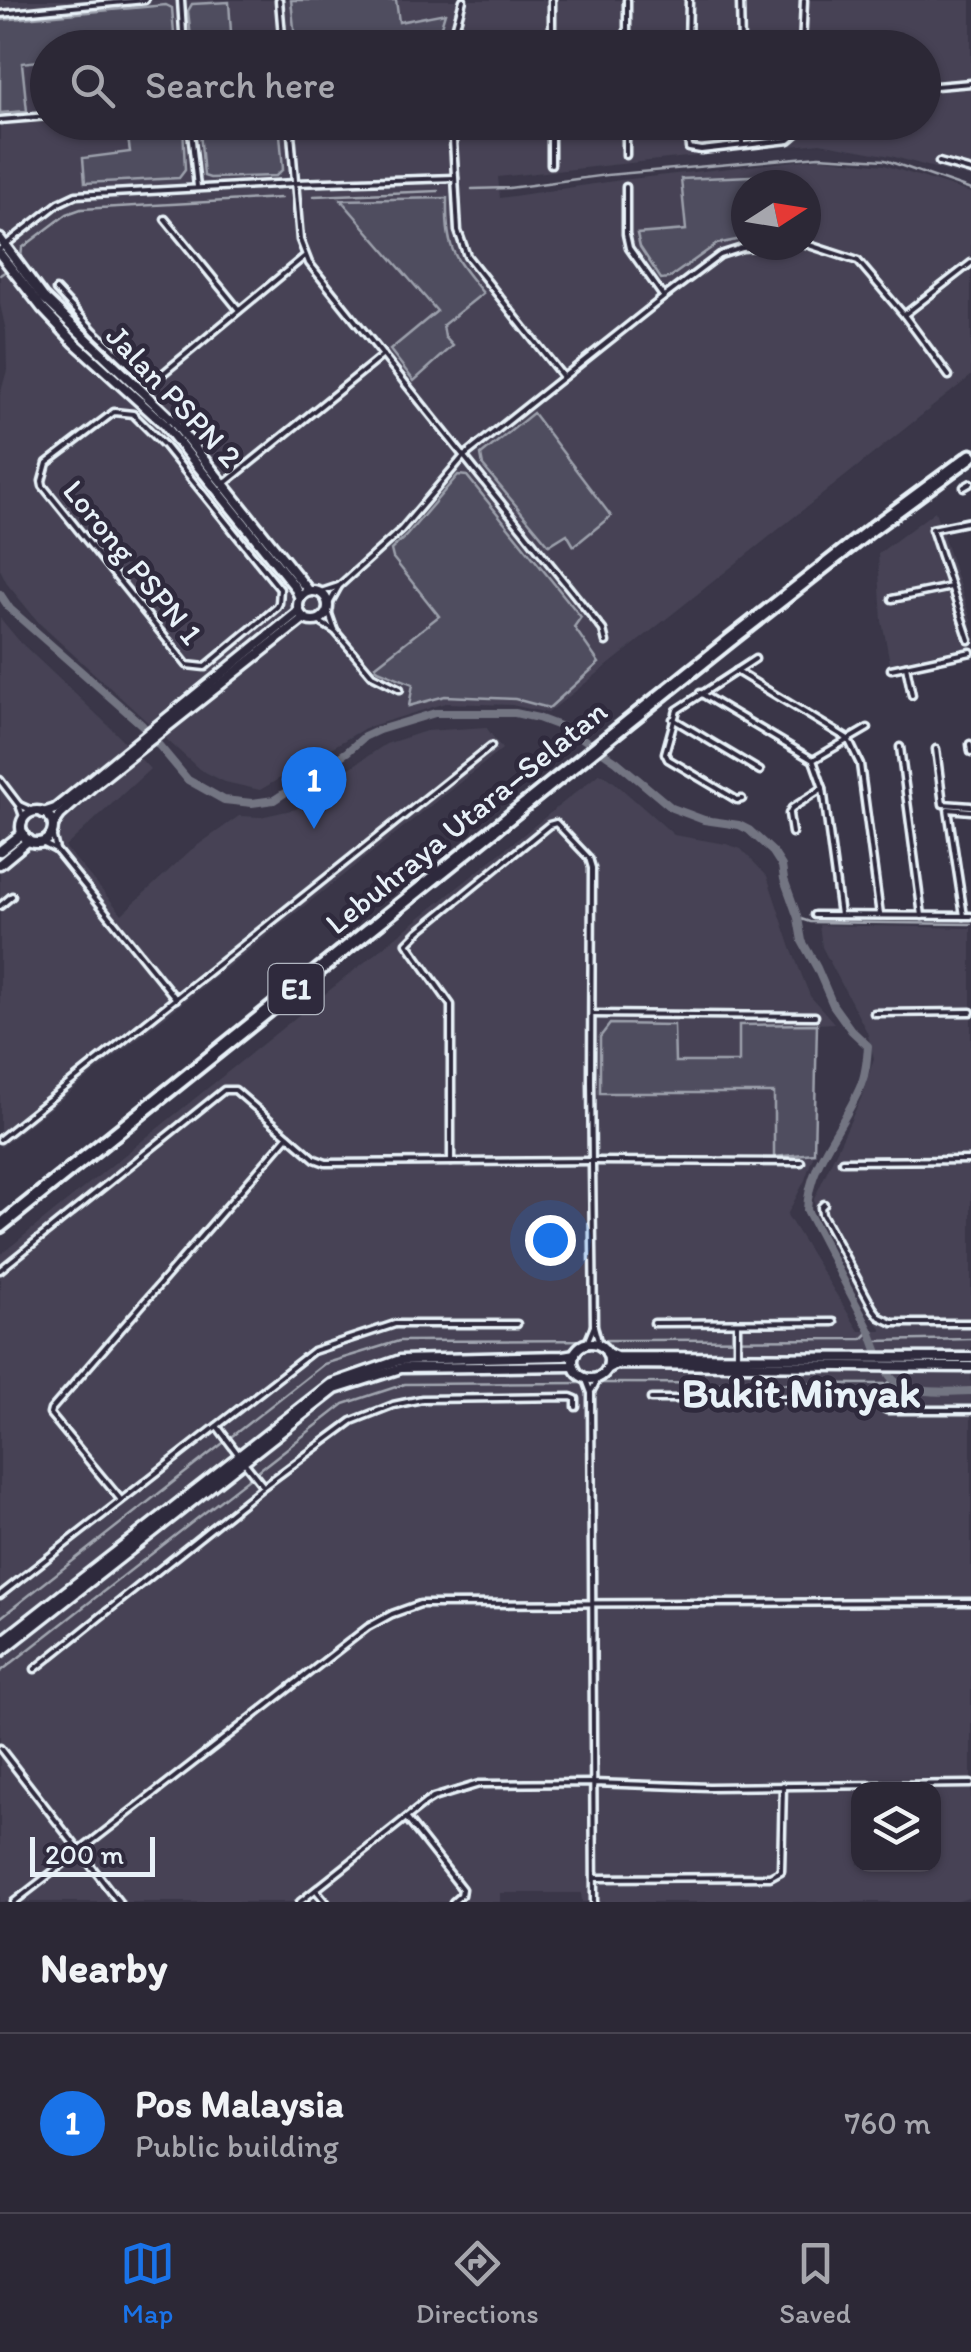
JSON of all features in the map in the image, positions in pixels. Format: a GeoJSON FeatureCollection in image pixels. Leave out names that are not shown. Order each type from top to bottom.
{"type":"FeatureCollection","features":[{"type":"Feature","properties":{"kind":"highway","name":"Lebuhraya Utara–Selatan"},"geometry":{"type":"LineString","coordinates":[[0,1217],[864,526],[971,448]]}},
{"type":"Feature","properties":{"kind":"highway","name":"Lebuhraya Utara–Selatan"},"geometry":{"type":"LineString","coordinates":[[602,739],[971,456]]}},
{"type":"Feature","properties":{"kind":"highway","name":"Lebuhraya Utara–Selatan"},"geometry":{"type":"LineString","coordinates":[[0,1226],[587,751]]}},
{"type":"Feature","properties":{"kind":"main road","name":"Jalan PSPN 2"},"geometry":{"type":"LineString","coordinates":[[1,246],[43,296],[173,422],[300,598]]}},
{"type":"Feature","properties":{"kind":"main road","name":"Jalan PSPN 2"},"geometry":{"type":"LineString","coordinates":[[1,246],[42,308],[164,424],[309,591]]}},
{"type":"Feature","properties":{"kind":"main road"},"geometry":{"type":"LineString","coordinates":[[309,591],[321,592],[328,607],[318,621],[301,615],[300,598],[309,591]]}},
{"type":"Feature","properties":{"kind":"main road"},"geometry":{"type":"LineString","coordinates":[[164,725],[301,615]]}},
{"type":"Feature","properties":{"kind":"main road"},"geometry":{"type":"LineString","coordinates":[[26,837],[24,820],[55,808],[301,615]]}},
{"type":"Feature","properties":{"kind":"main road"},"geometry":{"type":"LineString","coordinates":[[0,851],[26,837],[40,842],[60,815],[144,741]]}},
{"type":"Feature","properties":{"kind":"main road"},"geometry":{"type":"LineString","coordinates":[[39,812],[50,818],[52,829]]}},
{"type":"Feature","properties":{"kind":"main road"},"geometry":{"type":"LineString","coordinates":[[0,864],[26,837]]}},
{"type":"Feature","properties":{"kind":"main road"},"geometry":{"type":"LineString","coordinates":[[737,1361],[616,1364],[597,1381],[586,1381],[574,1366],[578,1349],[587,1341],[598,1341],[616,1357],[971,1367]]}},
{"type":"Feature","properties":{"kind":"main road"},"geometry":{"type":"LineString","coordinates":[[607,1353],[607,1369]]}},
{"type":"Feature","properties":{"kind":"main road"},"geometry":{"type":"LineString","coordinates":[[0,1652],[331,1384],[400,1360],[575,1354]]}},
{"type":"Feature","properties":{"kind":"main road"},"geometry":{"type":"LineString","coordinates":[[903,1363],[971,1358]]}},
{"type":"Feature","properties":{"kind":"main road"},"geometry":{"type":"LineString","coordinates":[[0,1642],[336,1389],[402,1368],[574,1366]]}},
{"type":"Feature","properties":{"kind":"street"},"geometry":{"type":"LineString","coordinates":[[0,14],[145,0]]}},
{"type":"Feature","properties":{"kind":"street"},"geometry":{"type":"LineString","coordinates":[[181,0],[183,30]]}},
{"type":"Feature","properties":{"kind":"street"},"geometry":{"type":"LineString","coordinates":[[279,0],[282,30]]}},
{"type":"Feature","properties":{"kind":"street"},"geometry":{"type":"LineString","coordinates":[[454,30],[463,0]]}},
{"type":"Feature","properties":{"kind":"street"},"geometry":{"type":"LineString","coordinates":[[552,0],[552,30]]}},
{"type":"Feature","properties":{"kind":"street"},"geometry":{"type":"LineString","coordinates":[[626,30],[627,0]]}},
{"type":"Feature","properties":{"kind":"street"},"geometry":{"type":"LineString","coordinates":[[688,0],[688,30]]}},
{"type":"Feature","properties":{"kind":"street"},"geometry":{"type":"LineString","coordinates":[[740,0],[741,30]]}},
{"type":"Feature","properties":{"kind":"street"},"geometry":{"type":"LineString","coordinates":[[803,30],[804,0]]}},
{"type":"Feature","properties":{"kind":"street"},"geometry":{"type":"LineString","coordinates":[[941,86],[971,83]]}},
{"type":"Feature","properties":{"kind":"street"},"geometry":{"type":"LineString","coordinates":[[0,120],[30,118]]}},
{"type":"Feature","properties":{"kind":"street"},"geometry":{"type":"LineString","coordinates":[[192,140],[197,188]]}},
{"type":"Feature","properties":{"kind":"street"},"geometry":{"type":"LineString","coordinates":[[291,140],[300,240],[305,256],[602,630],[606,642]]}},
{"type":"Feature","properties":{"kind":"street"},"geometry":{"type":"LineString","coordinates":[[453,140],[458,231],[467,256],[563,377]]}},
{"type":"Feature","properties":{"kind":"street"},"geometry":{"type":"LineString","coordinates":[[550,164],[551,140]]}},
{"type":"Feature","properties":{"kind":"street"},"geometry":{"type":"LineString","coordinates":[[626,140],[626,155]]}},
{"type":"Feature","properties":{"kind":"street"},"geometry":{"type":"LineString","coordinates":[[687,140],[689,148],[700,150],[790,140]]}},
{"type":"Feature","properties":{"kind":"street"},"geometry":{"type":"LineString","coordinates":[[742,140],[742,145]]}},
{"type":"Feature","properties":{"kind":"street"},"geometry":{"type":"LineString","coordinates":[[939,162],[970,169]]}},
{"type":"Feature","properties":{"kind":"street"},"geometry":{"type":"LineString","coordinates":[[1,246],[58,202],[76,194],[454,178]]}},
{"type":"Feature","properties":{"kind":"street"},"geometry":{"type":"LineString","coordinates":[[626,187],[629,248],[664,297]]}},
{"type":"Feature","properties":{"kind":"street"},"geometry":{"type":"LineString","coordinates":[[165,218],[238,310]]}},
{"type":"Feature","properties":{"kind":"street"},"geometry":{"type":"LineString","coordinates":[[821,249],[858,261],[950,376]]}},
{"type":"Feature","properties":{"kind":"street"},"geometry":{"type":"LineString","coordinates":[[335,632],[328,607],[339,586],[400,530],[463,456],[720,254],[731,251]]}},
{"type":"Feature","properties":{"kind":"street"},"geometry":{"type":"LineString","coordinates":[[56,290],[142,376],[154,378],[305,256]]}},
{"type":"Feature","properties":{"kind":"street"},"geometry":{"type":"LineString","coordinates":[[904,316],[971,264]]}},
{"type":"Feature","properties":{"kind":"street"},"geometry":{"type":"LineString","coordinates":[[86,339],[94,331]]}},
{"type":"Feature","properties":{"kind":"street"},"geometry":{"type":"LineString","coordinates":[[205,495],[383,355]]}},
{"type":"Feature","properties":{"kind":"street","name":"Lorong PSPN 1"},"geometry":{"type":"LineString","coordinates":[[130,412],[164,445],[280,589],[277,607],[241,638],[205,667],[186,665],[43,486],[47,463],[111,414],[130,412]]}},
{"type":"Feature","properties":{"kind":"street"},"geometry":{"type":"LineString","coordinates":[[964,488],[971,482]]}},
{"type":"Feature","properties":{"kind":"street"},"geometry":{"type":"LineString","coordinates":[[970,640],[932,529],[970,521],[971,529]]}},
{"type":"Feature","properties":{"kind":"street"},"geometry":{"type":"LineString","coordinates":[[321,592],[339,586]]}},
{"type":"Feature","properties":{"kind":"street"},"geometry":{"type":"LineString","coordinates":[[892,600],[952,587]]}},
{"type":"Feature","properties":{"kind":"street"},"geometry":{"type":"LineString","coordinates":[[318,621],[335,632],[372,675],[400,689]]}},
{"type":"Feature","properties":{"kind":"street"},"geometry":{"type":"LineString","coordinates":[[241,638],[252,651]]}},
{"type":"Feature","properties":{"kind":"street"},"geometry":{"type":"LineString","coordinates":[[891,668],[971,652]]}},
{"type":"Feature","properties":{"kind":"street"},"geometry":{"type":"LineString","coordinates":[[742,799],[737,800],[668,759],[665,753],[677,710],[755,659]]}},
{"type":"Feature","properties":{"kind":"street"},"geometry":{"type":"LineString","coordinates":[[906,666],[912,695]]}},
{"type":"Feature","properties":{"kind":"street"},"geometry":{"type":"LineString","coordinates":[[736,671],[848,739],[860,764],[880,915]]}},
{"type":"Feature","properties":{"kind":"street"},"geometry":{"type":"LineString","coordinates":[[700,693],[813,760],[823,788],[840,915]]}},
{"type":"Feature","properties":{"kind":"street"},"geometry":{"type":"LineString","coordinates":[[673,719],[760,771]]}},
{"type":"Feature","properties":{"kind":"street"},"geometry":{"type":"LineString","coordinates":[[813,760],[868,728]]}},
{"type":"Feature","properties":{"kind":"street"},"geometry":{"type":"LineString","coordinates":[[970,744],[971,752]]}},
{"type":"Feature","properties":{"kind":"street"},"geometry":{"type":"LineString","coordinates":[[0,1139],[491,746]]}},
{"type":"Feature","properties":{"kind":"street"},"geometry":{"type":"LineString","coordinates":[[900,747],[922,916]]}},
{"type":"Feature","properties":{"kind":"street"},"geometry":{"type":"LineString","coordinates":[[814,914],[968,916],[936,749]]}},
{"type":"Feature","properties":{"kind":"street"},"geometry":{"type":"LineString","coordinates":[[0,780],[20,805],[24,820]]}},
{"type":"Feature","properties":{"kind":"street"},"geometry":{"type":"LineString","coordinates":[[792,833],[792,808],[823,788]]}},
{"type":"Feature","properties":{"kind":"street"},"geometry":{"type":"LineString","coordinates":[[20,805],[39,812]]}},
{"type":"Feature","properties":{"kind":"street"},"geometry":{"type":"LineString","coordinates":[[945,807],[971,808]]}},
{"type":"Feature","properties":{"kind":"street"},"geometry":{"type":"LineString","coordinates":[[452,1162],[449,1000],[407,943],[556,823],[592,865],[594,1326],[598,1341]]}},
{"type":"Feature","properties":{"kind":"street"},"geometry":{"type":"LineString","coordinates":[[52,829],[56,850]]}},
{"type":"Feature","properties":{"kind":"street"},"geometry":{"type":"LineString","coordinates":[[40,842],[56,850],[176,999]]}},
{"type":"Feature","properties":{"kind":"street"},"geometry":{"type":"LineString","coordinates":[[491,874],[496,881]]}},
{"type":"Feature","properties":{"kind":"street"},"geometry":{"type":"LineString","coordinates":[[0,906],[12,896]]}},
{"type":"Feature","properties":{"kind":"street"},"geometry":{"type":"LineString","coordinates":[[874,1013],[971,1012]]}},
{"type":"Feature","properties":{"kind":"street"},"geometry":{"type":"LineString","coordinates":[[592,1014],[815,1016]]}},
{"type":"Feature","properties":{"kind":"street"},"geometry":{"type":"LineString","coordinates":[[0,1270],[227,1088],[235,1090],[322,1163],[801,1162]]}},
{"type":"Feature","properties":{"kind":"street"},"geometry":{"type":"LineString","coordinates":[[121,1500],[50,1414],[51,1410],[288,1136]]}},
{"type":"Feature","properties":{"kind":"street"},"geometry":{"type":"LineString","coordinates":[[842,1161],[971,1160]]}},
{"type":"Feature","properties":{"kind":"street"},"geometry":{"type":"LineString","coordinates":[[824,1204],[822,1214],[880,1317],[893,1323],[971,1323]]}},
{"type":"Feature","properties":{"kind":"street"},"geometry":{"type":"LineString","coordinates":[[737,1322],[737,1399]]}},
{"type":"Feature","properties":{"kind":"street"},"geometry":{"type":"LineString","coordinates":[[654,1323],[834,1322]]}},
{"type":"Feature","properties":{"kind":"street"},"geometry":{"type":"LineString","coordinates":[[0,1594],[313,1351],[395,1324],[517,1324]]}},
{"type":"Feature","properties":{"kind":"street"},"geometry":{"type":"LineString","coordinates":[[587,1341],[594,1326]]}},
{"type":"Feature","properties":{"kind":"street"},"geometry":{"type":"LineString","coordinates":[[586,1381],[591,1393],[594,1902]]}},
{"type":"Feature","properties":{"kind":"street"},"geometry":{"type":"LineString","coordinates":[[591,1393],[597,1381]]}},
{"type":"Feature","properties":{"kind":"street"},"geometry":{"type":"LineString","coordinates":[[35,1669],[262,1484],[352,1421],[392,1404],[422,1400],[571,1397],[576,1399],[576,1408]]}},
{"type":"Feature","properties":{"kind":"street"},"geometry":{"type":"LineString","coordinates":[[650,1399],[870,1400],[884,1409],[971,1410]]}},
{"type":"Feature","properties":{"kind":"street"},"geometry":{"type":"LineString","coordinates":[[218,1428],[262,1484]]}},
{"type":"Feature","properties":{"kind":"street"},"geometry":{"type":"LineString","coordinates":[[14,1902],[368,1627],[420,1604],[971,1602]]}},
{"type":"Feature","properties":{"kind":"street"},"geometry":{"type":"LineString","coordinates":[[0,1748],[119,1902]]}},
{"type":"Feature","properties":{"kind":"street"},"geometry":{"type":"LineString","coordinates":[[300,1902],[433,1798],[479,1784],[971,1784]]}},
{"type":"Feature","properties":{"kind":"street"},"geometry":{"type":"LineString","coordinates":[[594,1878],[776,1875],[781,1871],[784,1785]]}},
{"type":"Feature","properties":{"kind":"street"},"geometry":{"type":"LineString","coordinates":[[407,1819],[462,1890],[453,1902]]}},
{"type":"Feature","properties":{"kind":"street"},"geometry":{"type":"LineString","coordinates":[[316,1890],[326,1902]]}},
{"type":"Feature","properties":{"kind":"shaded area"},"geometry":{"type":"Polygon","coordinates":[[[0,0],[971,0],[971,178],[891,156],[820,143],[498,177],[500,198],[821,158],[884,165],[971,193],[971,376],[548,713],[512,705],[446,703],[365,728],[260,790],[225,782],[199,769],[40,624],[0,569],[0,395],[7,370],[6,331],[0,304],[0,0]]]}},
{"type":"Feature","properties":{"kind":"shaded area"},"geometry":{"type":"Polygon","coordinates":[[[291,0],[396,0],[399,22],[445,13],[440,30],[294,30],[291,0]]]}},
{"type":"Feature","properties":{"kind":"shaded area"},"geometry":{"type":"Polygon","coordinates":[[[229,2],[231,30],[190,30],[188,11],[192,4],[229,2]]]}},
{"type":"Feature","properties":{"kind":"shaded area"},"geometry":{"type":"Polygon","coordinates":[[[166,5],[172,8],[174,30],[30,30],[30,62],[22,63],[27,111],[0,113],[0,20],[166,5]]]}},
{"type":"Feature","properties":{"kind":"shaded area"},"geometry":{"type":"Polygon","coordinates":[[[128,140],[184,140],[185,170],[179,178],[85,183],[83,158],[130,152],[128,140]]]}},
{"type":"Feature","properties":{"kind":"shaded area"},"geometry":{"type":"Polygon","coordinates":[[[201,140],[280,140],[283,169],[276,176],[204,176],[201,140]]]}},
{"type":"Feature","properties":{"kind":"shaded area"},"geometry":{"type":"Polygon","coordinates":[[[731,177],[731,241],[717,244],[669,278],[661,279],[640,247],[637,234],[686,230],[681,179],[731,177]]]}},
{"type":"Feature","properties":{"kind":"shaded area"},"geometry":{"type":"Polygon","coordinates":[[[447,198],[453,250],[483,293],[443,325],[445,337],[453,346],[414,381],[390,350],[437,311],[341,200],[447,198]]]}},
{"type":"Feature","properties":{"kind":"shaded area"},"geometry":{"type":"Polygon","coordinates":[[[533,413],[611,516],[574,546],[567,534],[549,545],[483,466],[481,455],[533,413]]]}},
{"type":"Feature","properties":{"kind":"shaded area"},"geometry":{"type":"Polygon","coordinates":[[[458,475],[467,476],[581,617],[574,627],[599,663],[549,708],[515,699],[445,696],[409,706],[413,684],[375,666],[439,616],[393,558],[391,550],[458,475]]]}},
{"type":"Feature","properties":{"kind":"shaded area"},"geometry":{"type":"Polygon","coordinates":[[[935,511],[971,620],[971,646],[890,663],[882,621],[878,554],[935,511]]]}},
{"type":"Feature","properties":{"kind":"shaded area"},"geometry":{"type":"Polygon","coordinates":[[[0,618],[150,769],[65,847],[122,914],[191,850],[239,816],[260,817],[296,809],[386,744],[426,731],[486,727],[502,749],[0,1148],[0,618]]]}},
{"type":"Feature","properties":{"kind":"shaded area"},"geometry":{"type":"Polygon","coordinates":[[[600,773],[674,835],[741,849],[767,876],[810,996],[834,1023],[817,1024],[814,1153],[787,1215],[859,1331],[882,1331],[816,1215],[814,1199],[862,1096],[874,1058],[867,1032],[822,947],[819,925],[971,928],[971,1897],[956,1902],[582,1902],[581,1893],[500,1893],[500,1902],[321,1902],[315,1895],[305,1902],[0,1902],[0,1255],[600,773]]]}},
{"type":"Feature","properties":{"kind":"shaded area"},"geometry":{"type":"Polygon","coordinates":[[[610,1024],[674,1025],[675,1062],[739,1062],[739,1025],[817,1024],[814,1153],[774,1157],[774,1093],[600,1093],[600,1037],[610,1024]]]}},
{"type":"Feature","properties":{"kind":"waterway"},"geometry":{"type":"LineString","coordinates":[[472,189],[819,156],[885,160],[971,190]]}},
{"type":"Feature","properties":{"kind":"waterway"},"geometry":{"type":"LineString","coordinates":[[314,196],[438,191]]}},
{"type":"Feature","properties":{"kind":"waterway"},"geometry":{"type":"LineString","coordinates":[[21,258],[22,248],[67,214],[81,209],[281,198]]}},
{"type":"Feature","properties":{"kind":"waterway"},"geometry":{"type":"LineString","coordinates":[[0,275],[6,271]]}},
{"type":"Feature","properties":{"kind":"waterway"},"geometry":{"type":"LineString","coordinates":[[0,594],[10,609],[142,725],[188,780],[224,800],[274,800],[364,737],[435,713],[515,713],[570,730],[616,761],[672,808],[749,830],[782,866],[802,941],[833,1005],[868,1046],[863,1080],[820,1161],[807,1210],[892,1379],[922,1391],[971,1391]]}},
{"type":"Feature","properties":{"kind":"waterway"},"geometry":{"type":"LineString","coordinates":[[798,918],[810,922],[971,924]]}},
{"type":"Feature","properties":{"kind":"waterway"},"geometry":{"type":"LineString","coordinates":[[0,1618],[324,1364],[399,1341],[862,1339],[870,1331]]}},
{"type":"Feature","properties":{"kind":"waterway"},"geometry":{"type":"LineString","coordinates":[[874,1341],[971,1339]]}},
{"type":"Feature","properties":{"kind":"waterway"},"geometry":{"type":"LineString","coordinates":[[596,1383],[887,1384],[893,1379]]}},
{"type":"Feature","properties":{"kind":"waterway"},"geometry":{"type":"LineString","coordinates":[[0,1672],[344,1404],[405,1384],[588,1383]]}},
{"type":"Feature","properties":{"kind":"place","name":"Pos Malaysia"},"geometry":{"type":"Point","coordinates":[314,829]}},
{"type":"Feature","properties":{"kind":"district","name":"Bukit Minyak"},"geometry":{"type":"Point","coordinates":[801,1392]}}]}
